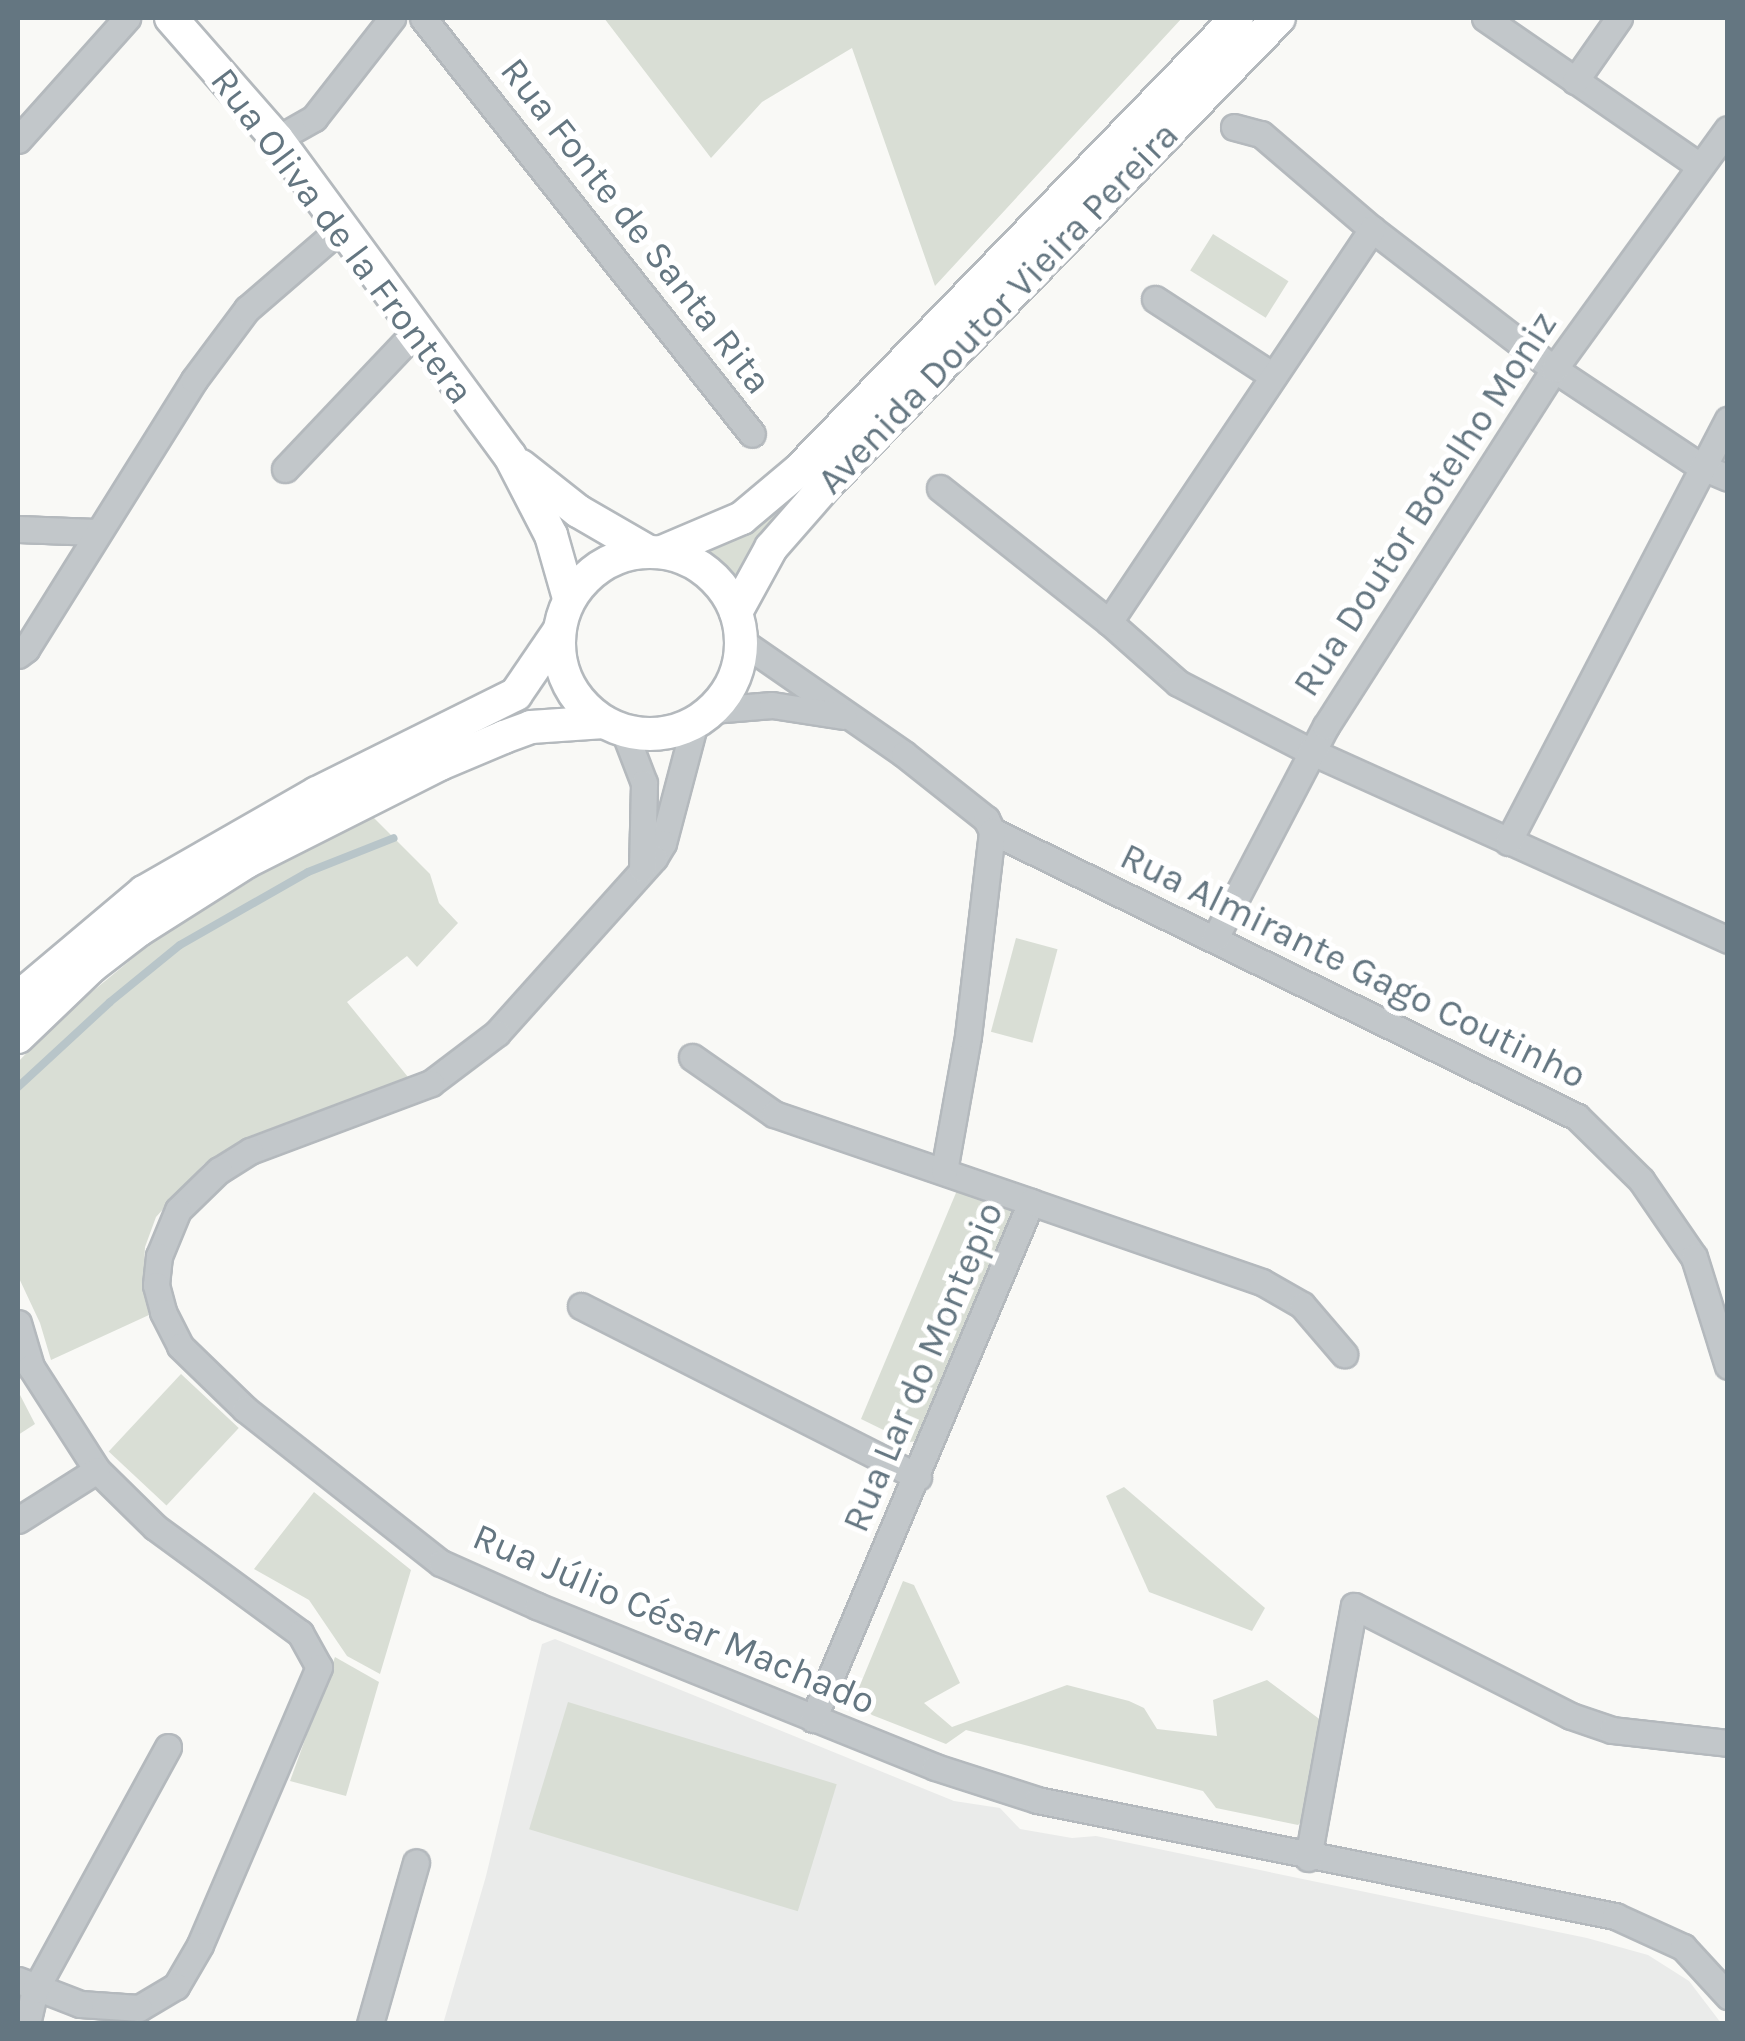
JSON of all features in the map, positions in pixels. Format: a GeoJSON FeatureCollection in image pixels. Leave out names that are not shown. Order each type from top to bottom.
{"type":"FeatureCollection","features":[{"type":"Feature","properties":{"kind":"main road","name":"Rua Oliva de la Frontera"},"geometry":{"type":"LineString","coordinates":[[172,18],[277,139],[415,332],[510,456],[551,535],[570,598]]}},
{"type":"Feature","properties":{"kind":"main road","name":"Avenida Doutor Vieira Pereira"},"geometry":{"type":"LineString","coordinates":[[654,551],[742,518],[798,471],[1237,18]]}},
{"type":"Feature","properties":{"kind":"main road","name":"Avenida Doutor Vieira Pereira"},"geometry":{"type":"LineString","coordinates":[[738,627],[770,548],[825,486],[1279,18]]}},
{"type":"Feature","properties":{"kind":"main road","name":"Rua Oliva de la Frontera"},"geometry":{"type":"LineString","coordinates":[[510,456],[578,511],[654,551]]}},
{"type":"Feature","properties":{"kind":"main road"},"geometry":{"type":"LineString","coordinates":[[18,998],[98,928],[158,883],[318,792],[516,694],[559,631],[570,598],[594,570],[628,554],[654,551],[708,572],[738,627],[734,679],[703,716],[668,732],[570,722],[518,732],[440,764],[246,862],[172,907],[92,966],[18,1037]]}},
{"type":"Feature","properties":{"kind":"main road"},"geometry":{"type":"LineString","coordinates":[[559,631],[563,674],[573,693],[614,727]]}},
{"type":"Feature","properties":{"kind":"street"},"geometry":{"type":"LineString","coordinates":[[18,140],[126,18]]}},
{"type":"Feature","properties":{"kind":"street","name":"Rua Fonte de Santa Rita"},"geometry":{"type":"LineString","coordinates":[[423,18],[752,434]]}},
{"type":"Feature","properties":{"kind":"street"},"geometry":{"type":"LineString","coordinates":[[1485,18],[1698,165]]}},
{"type":"Feature","properties":{"kind":"street"},"geometry":{"type":"LineString","coordinates":[[1575,81],[1619,18]]}},
{"type":"Feature","properties":{"kind":"street"},"geometry":{"type":"LineString","coordinates":[[277,139],[314,118],[383,22]]}},
{"type":"Feature","properties":{"kind":"street"},"geometry":{"type":"LineString","coordinates":[[1234,128],[1261,134],[1372,229],[1554,369],[1700,466],[1728,478]]}},
{"type":"Feature","properties":{"kind":"street","name":"Rua Doutor Botelho Moniz"},"geometry":{"type":"LineString","coordinates":[[1215,938],[1310,752],[1554,369],[1698,165],[1728,129]]}},
{"type":"Feature","properties":{"kind":"street"},"geometry":{"type":"LineString","coordinates":[[18,655],[26,649],[194,380],[247,309],[342,228]]}},
{"type":"Feature","properties":{"kind":"street"},"geometry":{"type":"LineString","coordinates":[[1109,622],[1372,229]]}},
{"type":"Feature","properties":{"kind":"street"},"geometry":{"type":"LineString","coordinates":[[1155,298],[1274,376]]}},
{"type":"Feature","properties":{"kind":"street"},"geometry":{"type":"LineString","coordinates":[[284,469],[415,332]]}},
{"type":"Feature","properties":{"kind":"street"},"geometry":{"type":"LineString","coordinates":[[1508,842],[1700,466],[1728,420]]}},
{"type":"Feature","properties":{"kind":"street"},"geometry":{"type":"LineString","coordinates":[[940,488],[1109,622],[1178,683],[1310,752],[1728,940]]}},
{"type":"Feature","properties":{"kind":"street"},"geometry":{"type":"LineString","coordinates":[[18,529],[96,532]]}},
{"type":"Feature","properties":{"kind":"street","name":"Rua Almirante Gago Coutinho"},"geometry":{"type":"LineString","coordinates":[[738,627],[986,819],[992,832],[1578,1117],[1642,1180],[1694,1257],[1728,1366]]}},
{"type":"Feature","properties":{"kind":"street","name":"Rua Almirante Gago Coutinho"},"geometry":{"type":"LineString","coordinates":[[703,716],[772,705],[852,718]]}},
{"type":"Feature","properties":{"kind":"street","name":"Rua Júlio César Machado"},"geometry":{"type":"LineString","coordinates":[[703,716],[663,843],[497,1032],[431,1083],[250,1151],[219,1170],[178,1210],[159,1256],[156,1285],[163,1312],[180,1346],[245,1409],[441,1562],[813,1719],[935,1767],[1037,1800],[1308,1858],[1614,1916],[1728,1970]]}},
{"type":"Feature","properties":{"kind":"street"},"geometry":{"type":"LineString","coordinates":[[614,727],[644,782],[642,869]]}},
{"type":"Feature","properties":{"kind":"street"},"geometry":{"type":"LineString","coordinates":[[944,1171],[968,1036],[992,832]]}},
{"type":"Feature","properties":{"kind":"street"},"geometry":{"type":"LineString","coordinates":[[692,1057],[774,1114],[1031,1202]]}},
{"type":"Feature","properties":{"kind":"street","name":"Rua Lar do Montepio"},"geometry":{"type":"LineString","coordinates":[[813,1719],[1031,1202],[1262,1282],[1302,1304],[1344,1354]]}},
{"type":"Feature","properties":{"kind":"street"},"geometry":{"type":"LineString","coordinates":[[581,1306],[918,1477]]}},
{"type":"Feature","properties":{"kind":"street"},"geometry":{"type":"LineString","coordinates":[[18,1323],[31,1367],[97,1470],[155,1527],[300,1633],[319,1666],[200,1945],[176,1986],[139,2008],[80,2004],[26,1985]]}},
{"type":"Feature","properties":{"kind":"street"},"geometry":{"type":"LineString","coordinates":[[18,1520],[97,1470]]}},
{"type":"Feature","properties":{"kind":"street"},"geometry":{"type":"LineString","coordinates":[[1308,1858],[1354,1606],[1571,1716],[1612,1730],[1728,1743]]}},
{"type":"Feature","properties":{"kind":"street"},"geometry":{"type":"LineString","coordinates":[[26,2024],[26,1985],[168,1747]]}},
{"type":"Feature","properties":{"kind":"street"},"geometry":{"type":"LineString","coordinates":[[370,2024],[416,1862]]}},
{"type":"Feature","properties":{"kind":"street","name":"Rua Júlio César Machado"},"geometry":{"type":"LineString","coordinates":[[1683,1947],[1728,1996]]}},
{"type":"Feature","properties":{"kind":"shaded area"},"geometry":{"type":"Polygon","coordinates":[[[604,18],[1182,18],[935,286],[852,48],[762,102],[711,158],[604,18]]]}},
{"type":"Feature","properties":{"kind":"shaded area"},"geometry":{"type":"Polygon","coordinates":[[[1251,18],[1261,18],[737,593],[720,565],[691,552],[1251,18]]]}},
{"type":"Feature","properties":{"kind":"shaded area"},"geometry":{"type":"Polygon","coordinates":[[[1213,234],[1288,281],[1266,318],[1190,270],[1213,234]]]}},
{"type":"Feature","properties":{"kind":"shaded area"},"geometry":{"type":"Polygon","coordinates":[[[373,817],[430,874],[439,903],[458,923],[417,967],[407,956],[347,1002],[408,1077],[253,1135],[204,1164],[156,1217],[145,1247],[143,1284],[149,1315],[51,1360],[40,1323],[18,1276],[18,1062],[59,1019],[150,944],[294,854],[373,817]]]}},
{"type":"Feature","properties":{"kind":"shaded area"},"geometry":{"type":"Polygon","coordinates":[[[1016,938],[1058,949],[1032,1043],[991,1032],[1016,938]]]}},
{"type":"Feature","properties":{"kind":"shaded area"},"geometry":{"type":"Polygon","coordinates":[[[958,1188],[1007,1206],[1012,1210],[1011,1221],[922,1441],[908,1442],[861,1419],[958,1188]]]}},
{"type":"Feature","properties":{"kind":"shaded area"},"geometry":{"type":"Polygon","coordinates":[[[181,1374],[239,1428],[166,1505],[109,1452],[181,1374]]]}},
{"type":"Feature","properties":{"kind":"shaded area"},"geometry":{"type":"Polygon","coordinates":[[[18,1391],[35,1424],[18,1435],[18,1391]]]}},
{"type":"Feature","properties":{"kind":"shaded area"},"geometry":{"type":"Polygon","coordinates":[[[1124,1487],[1265,1608],[1252,1631],[1149,1592],[1106,1496],[1124,1487]]]}},
{"type":"Feature","properties":{"kind":"shaded area"},"geometry":{"type":"Polygon","coordinates":[[[314,1492],[411,1570],[380,1674],[347,1656],[309,1600],[254,1569],[314,1492]]]}},
{"type":"Feature","properties":{"kind":"shaded area"},"geometry":{"type":"Polygon","coordinates":[[[903,1581],[914,1585],[960,1683],[924,1703],[952,1727],[1067,1685],[1144,1708],[1157,1729],[1217,1736],[1213,1700],[1267,1680],[1322,1721],[1303,1820],[1298,1825],[1216,1808],[1203,1791],[966,1730],[946,1744],[872,1715],[864,1708],[858,1690],[903,1581]]]}},
{"type":"Feature","properties":{"kind":"shaded area"},"geometry":{"type":"Polygon","coordinates":[[[555,1639],[954,1801],[1000,1808],[1020,1829],[1072,1838],[1096,1836],[1587,1938],[1648,1955],[1689,1981],[1721,2023],[443,2024],[486,1876],[542,1644],[555,1639]]]}},
{"type":"Feature","properties":{"kind":"shaded area"},"geometry":{"type":"Polygon","coordinates":[[[335,1657],[379,1682],[346,1796],[290,1781],[335,1657]]]}},
{"type":"Feature","properties":{"kind":"shaded area"},"geometry":{"type":"Polygon","coordinates":[[[568,1702],[837,1784],[798,1911],[529,1829],[568,1702]]]}},
{"type":"Feature","properties":{"kind":"waterway"},"geometry":{"type":"LineString","coordinates":[[18,1087],[110,1002],[180,945],[308,872],[394,838]]}}]}
